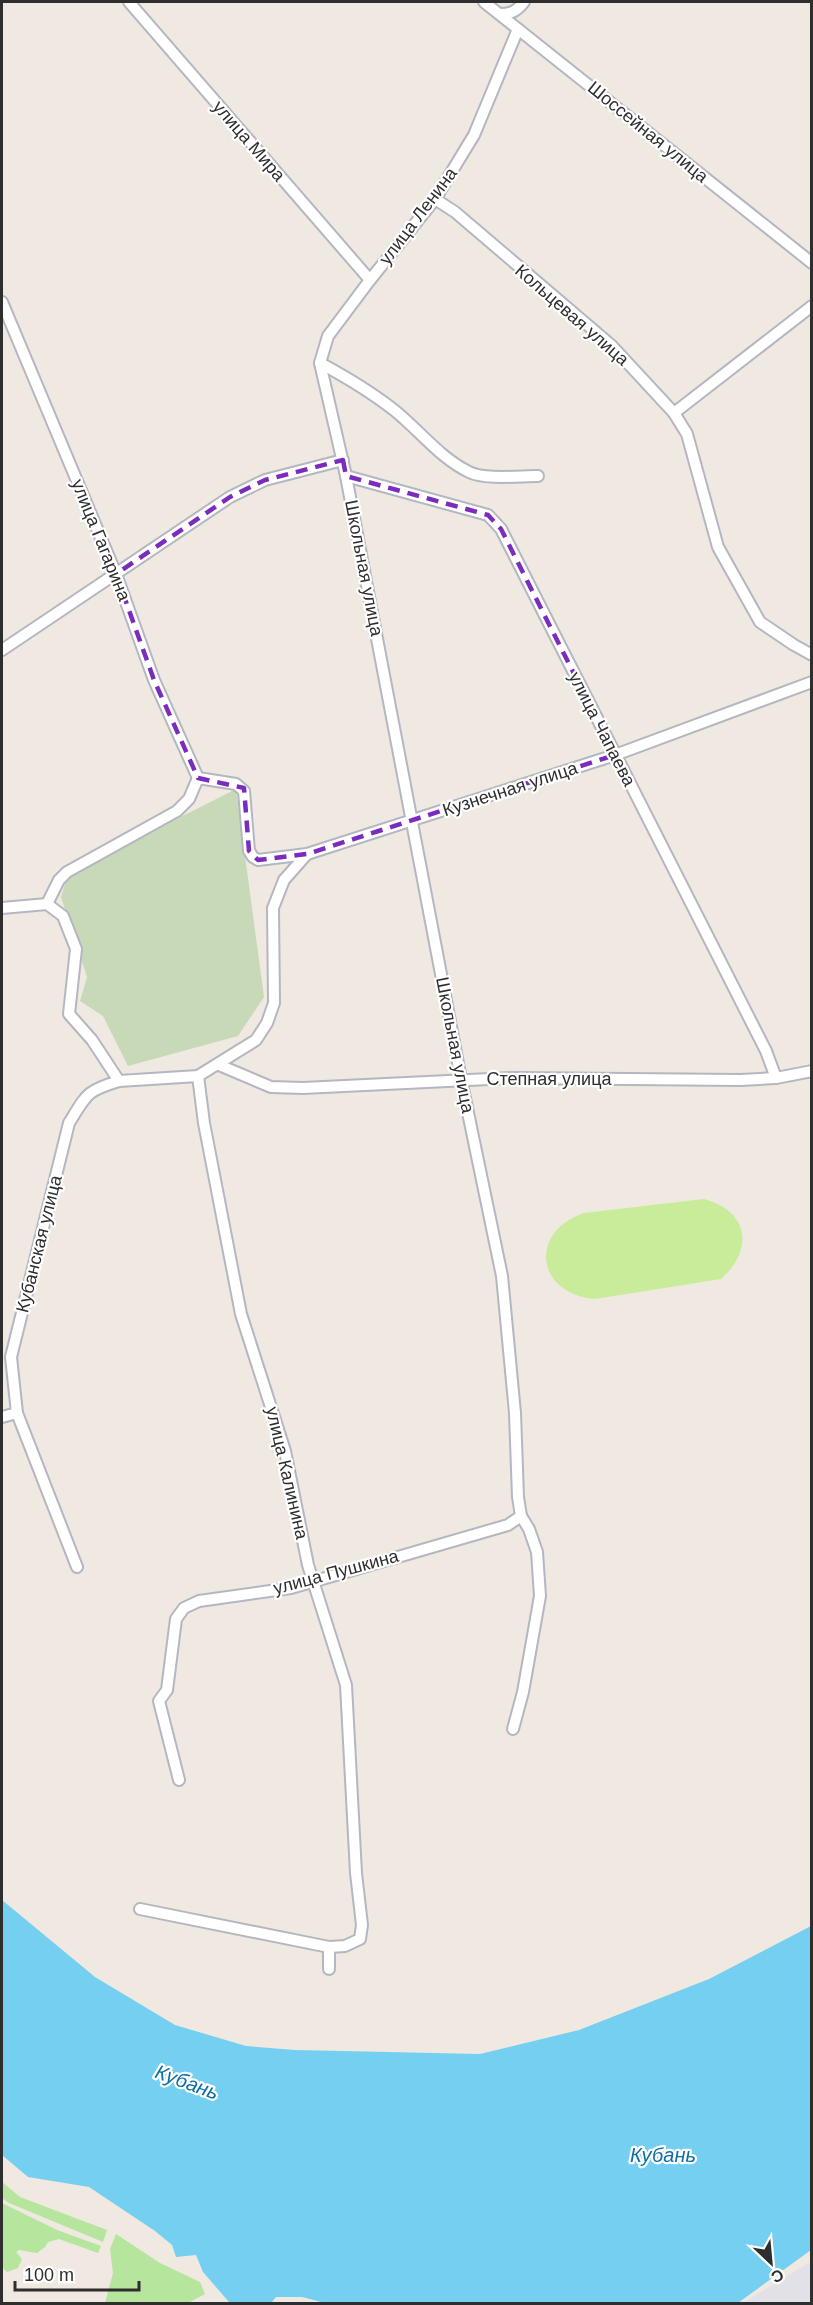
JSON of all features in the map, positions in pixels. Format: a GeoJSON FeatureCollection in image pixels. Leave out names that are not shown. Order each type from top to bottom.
{"type":"FeatureCollection","features":[{"type":"Feature","properties":{"kind":"street","name":"улица Мира"},"geometry":{"type":"LineString","coordinates":[[129,2],[370,280]]}},
{"type":"Feature","properties":{"kind":"street","name":"Шоссейная улица"},"geometry":{"type":"LineString","coordinates":[[484,2],[812,263]]}},
{"type":"Feature","properties":{"kind":"street"},"geometry":{"type":"LineString","coordinates":[[500,14],[508,14],[519,9],[524,2]]}},
{"type":"Feature","properties":{"kind":"street","name":"улица Ленина"},"geometry":{"type":"LineString","coordinates":[[320,363],[328,336],[435,200],[474,135],[518,29]]}},
{"type":"Feature","properties":{"kind":"street","name":"Кольцевая улица"},"geometry":{"type":"LineString","coordinates":[[435,200],[455,212],[611,345],[674,413],[687,434],[718,547],[760,622],[812,655]]}},
{"type":"Feature","properties":{"kind":"street","name":"улица Гагарина"},"geometry":{"type":"LineString","coordinates":[[2,302],[116,574],[154,680],[198,778]]}},
{"type":"Feature","properties":{"kind":"street"},"geometry":{"type":"LineString","coordinates":[[674,413],[812,306]]}},
{"type":"Feature","properties":{"kind":"street"},"geometry":{"type":"LineString","coordinates":[[320,363],[348,378],[394,410],[440,452],[469,472],[498,476],[538,476]]}},
{"type":"Feature","properties":{"kind":"street","name":"Школьная улица"},"geometry":{"type":"LineString","coordinates":[[320,363],[343,460],[461,1079],[502,1276],[515,1413],[521,1516],[529,1529],[537,1552],[540,1596],[523,1692],[513,1729]]}},
{"type":"Feature","properties":{"kind":"street"},"geometry":{"type":"LineString","coordinates":[[2,650],[230,497],[265,480],[343,460]]}},
{"type":"Feature","properties":{"kind":"street","name":"улица Чапаева"},"geometry":{"type":"LineString","coordinates":[[346,476],[488,515],[501,529],[766,1052],[776,1078]]}},
{"type":"Feature","properties":{"kind":"street","name":"Кузнечная улица"},"geometry":{"type":"LineString","coordinates":[[198,778],[236,784],[241,787],[244,792],[249,851],[253,857],[258,860],[307,854],[615,755],[812,682]]}},
{"type":"Feature","properties":{"kind":"street"},"geometry":{"type":"LineString","coordinates":[[47,904],[62,876],[177,811],[189,799],[198,778]]}},
{"type":"Feature","properties":{"kind":"street"},"geometry":{"type":"LineString","coordinates":[[198,1076],[256,1040],[267,1023],[274,1003],[273,908],[284,880],[307,854]]}},
{"type":"Feature","properties":{"kind":"street"},"geometry":{"type":"LineString","coordinates":[[2,908],[47,904],[63,916],[76,949],[69,1014],[92,1040],[119,1081]]}},
{"type":"Feature","properties":{"kind":"street","name":"Степная улица"},"geometry":{"type":"LineString","coordinates":[[219,1065],[271,1087],[303,1088],[461,1079],[776,1078],[812,1071]]}},
{"type":"Feature","properties":{"kind":"street","name":"Кубанская улица"},"geometry":{"type":"LineString","coordinates":[[77,1567],[17,1413],[11,1357],[69,1123],[86,1096],[95,1088],[119,1081],[198,1076]]}},
{"type":"Feature","properties":{"kind":"street","name":"улица Калинина"},"geometry":{"type":"LineString","coordinates":[[198,1076],[204,1123],[241,1314],[285,1451],[313,1580],[346,1685],[356,1873],[362,1925],[360,1939],[345,1946],[329,1947]]}},
{"type":"Feature","properties":{"kind":"street"},"geometry":{"type":"LineString","coordinates":[[2,1417],[17,1413]]}},
{"type":"Feature","properties":{"kind":"street","name":"улица Пушкина"},"geometry":{"type":"LineString","coordinates":[[179,1780],[159,1701],[167,1690],[176,1619],[184,1608],[199,1600],[291,1588],[508,1525],[521,1516]]}},
{"type":"Feature","properties":{"kind":"street"},"geometry":{"type":"LineString","coordinates":[[140,1909],[329,1947],[329,1969]]}},
{"type":"Feature","properties":{"kind":"highlighted area"},"geometry":{"type":"Polygon","coordinates":[[[343,460],[346,476],[488,515],[501,529],[615,755],[307,854],[258,860],[249,851],[244,788],[198,778],[154,680],[116,574],[230,497],[265,480],[343,460]]]}},
{"type":"Feature","properties":{"kind":"shaded area"},"geometry":{"type":"Polygon","coordinates":[[[811,2262],[811,2303],[743,2303],[805,2265],[811,2262]]]}},
{"type":"Feature","properties":{"kind":"green space"},"geometry":{"type":"Polygon","coordinates":[[[236,789],[264,997],[238,1036],[128,1066],[103,1016],[80,1001],[87,977],[61,897],[68,874],[236,789]]]}},
{"type":"Feature","properties":{"kind":"green space"},"geometry":{"type":"Polygon","coordinates":[[[704,1199],[730,1212],[738,1222],[742,1233],[739,1256],[732,1268],[721,1279],[595,1299],[575,1295],[561,1286],[551,1275],[546,1261],[547,1247],[554,1234],[566,1222],[584,1213],[704,1199]]]}},
{"type":"Feature","properties":{"kind":"green space"},"geometry":{"type":"Polygon","coordinates":[[[2,2182],[20,2197],[107,2230],[103,2242],[9,2203],[2,2198],[2,2182]]]}},
{"type":"Feature","properties":{"kind":"green space"},"geometry":{"type":"Polygon","coordinates":[[[2,2203],[57,2230],[101,2246],[98,2253],[59,2239],[48,2242],[37,2253],[19,2250],[16,2252],[22,2259],[18,2268],[7,2272],[2,2267],[2,2203]]]}},
{"type":"Feature","properties":{"kind":"green space"},"geometry":{"type":"Polygon","coordinates":[[[116,2234],[160,2263],[200,2282],[205,2294],[188,2303],[105,2303],[113,2273],[110,2249],[116,2234]]]}},
{"type":"Feature","properties":{"kind":"water","name":"Кубань"},"geometry":{"type":"Polygon","coordinates":[[[2,1900],[95,1977],[175,2025],[246,2046],[295,2050],[480,2054],[579,2030],[709,1979],[811,1926],[811,2250],[738,2303],[329,2304],[302,2297],[276,2297],[271,2303],[224,2303],[229,2302],[203,2272],[196,2255],[176,2257],[172,2245],[155,2231],[89,2187],[28,2177],[2,2155],[2,1900]]]}}]}
